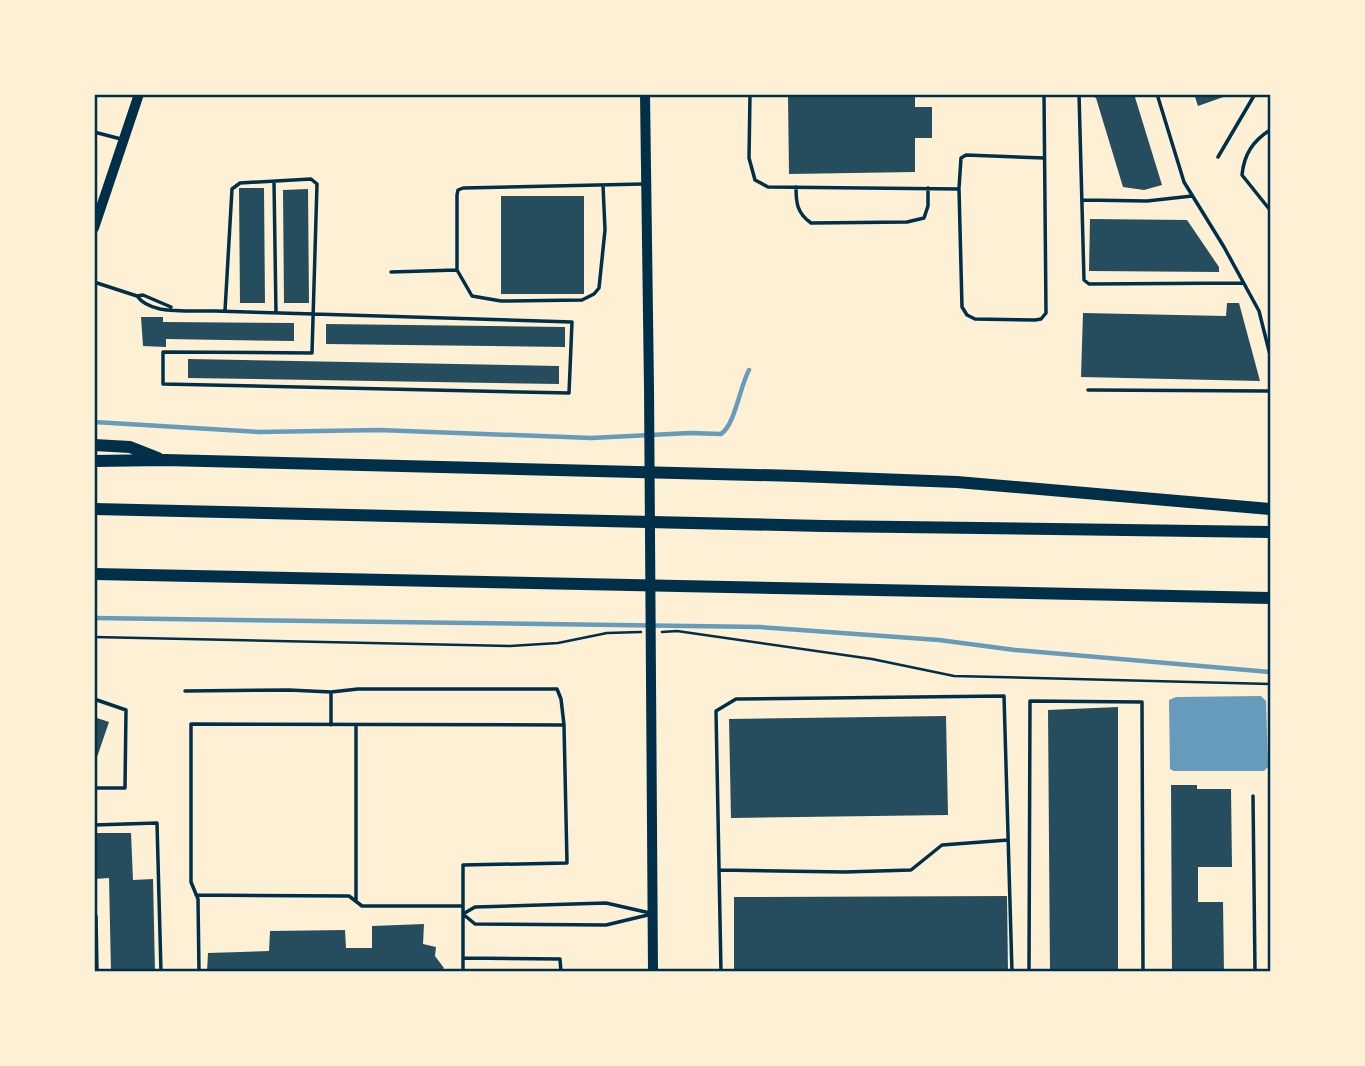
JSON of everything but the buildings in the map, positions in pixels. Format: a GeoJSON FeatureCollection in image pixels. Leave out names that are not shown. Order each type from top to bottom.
{"type":"FeatureCollection","features":[{"type":"Feature","properties":{"kind":"highway"},"geometry":{"type":"LineString","coordinates":[[94,446],[130,447],[165,460]]}},
{"type":"Feature","properties":{"kind":"highway"},"geometry":{"type":"LineString","coordinates":[[94,461],[165,460],[957,482],[1270,509]]}},
{"type":"Feature","properties":{"kind":"highway"},"geometry":{"type":"LineString","coordinates":[[94,509],[823,526],[1270,532]]}},
{"type":"Feature","properties":{"kind":"highway"},"geometry":{"type":"LineString","coordinates":[[94,573],[1270,598]]}},
{"type":"Feature","properties":{"kind":"main road"},"geometry":{"type":"LineString","coordinates":[[94,228],[139,94]]}},
{"type":"Feature","properties":{"kind":"main road"},"geometry":{"type":"LineString","coordinates":[[645,94],[653,971]]}},
{"type":"Feature","properties":{"kind":"lane"},"geometry":{"type":"LineString","coordinates":[[750,94],[749,158],[755,180],[768,187],[959,188]]}},
{"type":"Feature","properties":{"kind":"lane"},"geometry":{"type":"LineString","coordinates":[[973,94],[1044,95],[1046,313],[1041,319],[975,319],[967,315],[962,307],[959,188],[961,158],[967,155],[1044,158]]}},
{"type":"Feature","properties":{"kind":"lane"},"geometry":{"type":"LineString","coordinates":[[1079,94],[1084,280],[1089,284],[1243,283]]}},
{"type":"Feature","properties":{"kind":"lane"},"geometry":{"type":"LineString","coordinates":[[1157,94],[1184,182],[1259,311],[1270,355]]}},
{"type":"Feature","properties":{"kind":"lane"},"geometry":{"type":"LineString","coordinates":[[1217,157],[1255,94]]}},
{"type":"Feature","properties":{"kind":"lane"},"geometry":{"type":"LineString","coordinates":[[1270,130],[1259,137],[1248,151],[1242,175],[1270,210]]}},
{"type":"Feature","properties":{"kind":"lane"},"geometry":{"type":"LineString","coordinates":[[94,132],[123,140]]}},
{"type":"Feature","properties":{"kind":"lane"},"geometry":{"type":"LineString","coordinates":[[137,296],[141,302],[173,309],[276,313],[314,314],[572,322],[569,393],[163,384],[163,352],[312,353],[314,314],[317,184],[311,178],[240,183],[232,189],[225,311]]}},
{"type":"Feature","properties":{"kind":"lane"},"geometry":{"type":"LineString","coordinates":[[274,181],[276,313]]}},
{"type":"Feature","properties":{"kind":"lane"},"geometry":{"type":"LineString","coordinates":[[603,185],[605,230],[599,288],[594,294],[582,300],[501,301],[471,296],[457,270],[458,190],[499,186],[645,184]]}},
{"type":"Feature","properties":{"kind":"lane"},"geometry":{"type":"LineString","coordinates":[[796,187],[801,216],[811,223],[906,222],[924,218],[928,206],[928,188]]}},
{"type":"Feature","properties":{"kind":"lane"},"geometry":{"type":"LineString","coordinates":[[1082,200],[1147,201],[1192,196]]}},
{"type":"Feature","properties":{"kind":"lane"},"geometry":{"type":"LineString","coordinates":[[391,272],[457,270]]}},
{"type":"Feature","properties":{"kind":"lane"},"geometry":{"type":"LineString","coordinates":[[94,282],[158,300],[173,309]]}},
{"type":"Feature","properties":{"kind":"lane"},"geometry":{"type":"LineString","coordinates":[[1088,390],[1270,389]]}},
{"type":"Feature","properties":{"kind":"lane"},"geometry":{"type":"LineString","coordinates":[[185,691],[557,689],[564,725],[567,863],[463,865],[463,971]]}},
{"type":"Feature","properties":{"kind":"lane"},"geometry":{"type":"LineString","coordinates":[[331,692],[331,724]]}},
{"type":"Feature","properties":{"kind":"lane"},"geometry":{"type":"LineString","coordinates":[[721,971],[716,711],[736,699],[1004,696],[1012,971]]}},
{"type":"Feature","properties":{"kind":"lane"},"geometry":{"type":"LineString","coordinates":[[94,699],[126,710],[125,789],[94,788]]}},
{"type":"Feature","properties":{"kind":"lane"},"geometry":{"type":"LineString","coordinates":[[1029,971],[1030,701],[1142,702],[1143,971]]}},
{"type":"Feature","properties":{"kind":"lane"},"geometry":{"type":"LineString","coordinates":[[199,971],[196,895],[191,881],[191,724],[564,725]]}},
{"type":"Feature","properties":{"kind":"lane"},"geometry":{"type":"LineString","coordinates":[[356,725],[356,901]]}},
{"type":"Feature","properties":{"kind":"lane"},"geometry":{"type":"LineString","coordinates":[[1253,796],[1255,971]]}},
{"type":"Feature","properties":{"kind":"lane"},"geometry":{"type":"LineString","coordinates":[[94,824],[157,823],[161,971]]}},
{"type":"Feature","properties":{"kind":"lane"},"geometry":{"type":"LineString","coordinates":[[719,870],[911,870],[942,845],[1008,840]]}},
{"type":"Feature","properties":{"kind":"lane"},"geometry":{"type":"LineString","coordinates":[[196,895],[349,896],[362,906],[463,906]]}},
{"type":"Feature","properties":{"kind":"lane"},"geometry":{"type":"LineString","coordinates":[[463,914],[475,906],[606,903],[652,914]]}},
{"type":"Feature","properties":{"kind":"lane"},"geometry":{"type":"LineString","coordinates":[[463,914],[475,924],[606,925],[652,914]]}},
{"type":"Feature","properties":{"kind":"lane"},"geometry":{"type":"LineString","coordinates":[[96,916],[97,971]]}},
{"type":"Feature","properties":{"kind":"lane"},"geometry":{"type":"LineString","coordinates":[[463,958],[561,959],[561,971]]}},
{"type":"Feature","properties":{"kind":"path"},"geometry":{"type":"LineString","coordinates":[[663,632],[677,631],[827,652],[954,676],[1270,684]]}},
{"type":"Feature","properties":{"kind":"path"},"geometry":{"type":"LineString","coordinates":[[94,637],[510,646],[558,643],[607,633],[649,632]]}},
{"type":"Feature","properties":{"kind":"water"},"geometry":{"type":"Polygon","coordinates":[[[1261,696],[1266,701],[1268,767],[1264,771],[1170,769],[1169,700],[1176,697],[1261,696]]]}},
{"type":"Feature","properties":{"kind":"waterway"},"geometry":{"type":"LineString","coordinates":[[94,422],[259,432],[379,430],[591,438],[721,434],[734,414],[749,370]]}},
{"type":"Feature","properties":{"kind":"waterway"},"geometry":{"type":"LineString","coordinates":[[94,618],[760,627],[939,640],[1015,650],[1270,672]]}}]}
